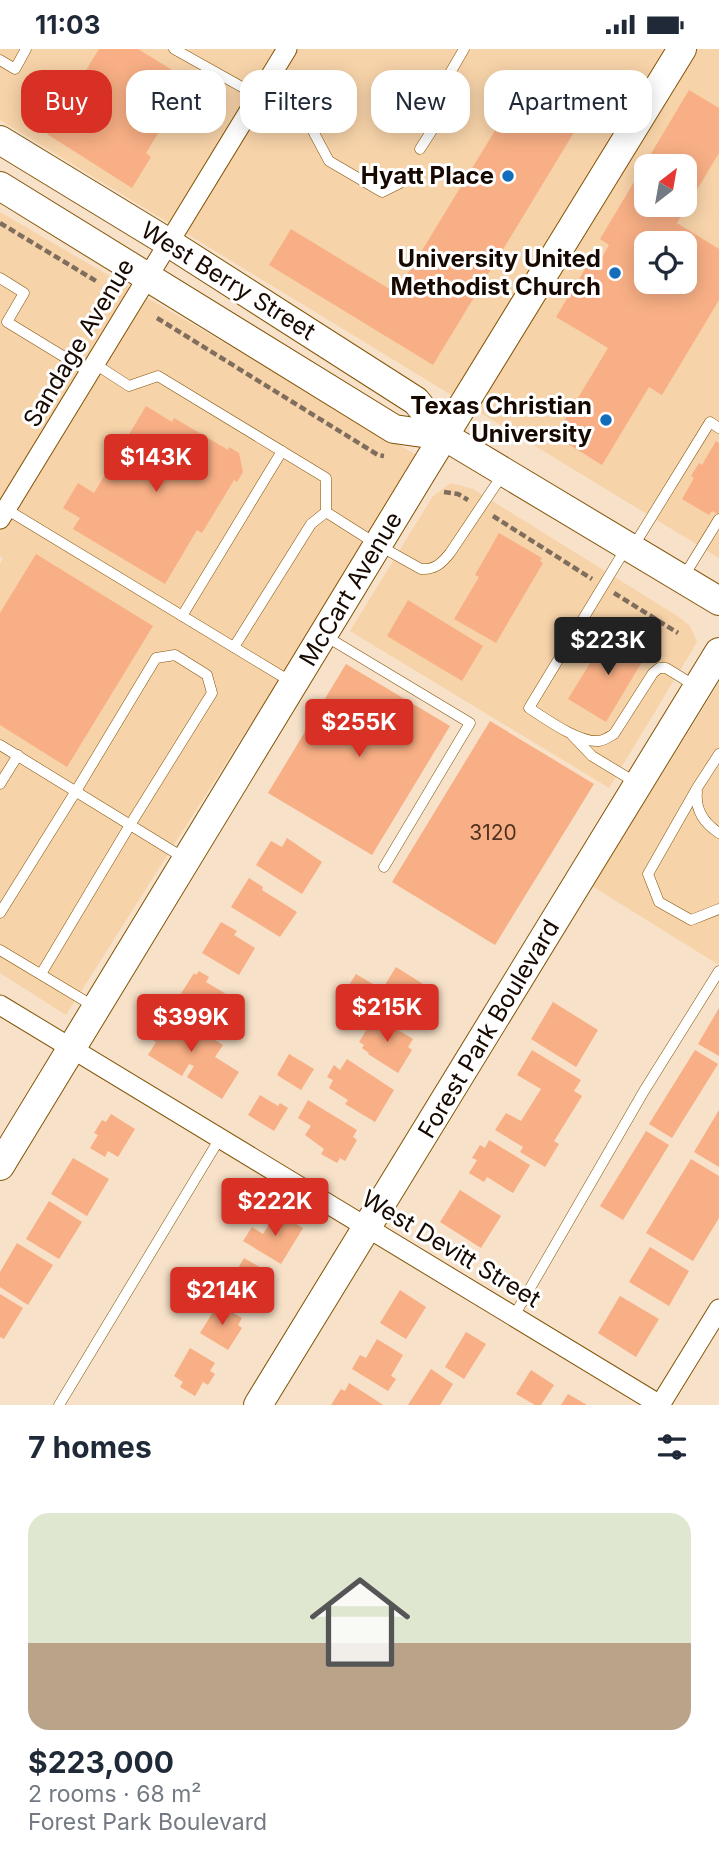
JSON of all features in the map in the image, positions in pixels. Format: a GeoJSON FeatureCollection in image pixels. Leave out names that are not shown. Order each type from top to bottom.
{"type":"FeatureCollection","features":[{"type":"Feature","properties":{"kind":"street","name":"Sandage Avenue"},"geometry":{"type":"LineString","coordinates":[[274,70],[287,49]]}},
{"type":"Feature","properties":{"kind":"street","name":"McCart Avenue"},"geometry":{"type":"LineString","coordinates":[[0,1166],[682,49]]}},
{"type":"Feature","properties":{"kind":"street","name":"Sandage Avenue"},"geometry":{"type":"LineString","coordinates":[[3,514],[240,126]]}},
{"type":"Feature","properties":{"kind":"street","name":"West Berry Street"},"geometry":{"type":"LineString","coordinates":[[0,140],[169,243],[416,401],[444,436],[719,601]]}},
{"type":"Feature","properties":{"kind":"street","name":"West Berry Street"},"geometry":{"type":"LineString","coordinates":[[0,186],[394,429],[444,436]]}},
{"type":"Feature","properties":{"kind":"street","name":"Forest Park Boulevard"},"geometry":{"type":"LineString","coordinates":[[258,1405],[719,652]]}},
{"type":"Feature","properties":{"kind":"street","name":"West Devitt Street"},"geometry":{"type":"LineString","coordinates":[[0,1005],[660,1405]]}},
{"type":"Feature","properties":{"kind":"street"},"geometry":{"type":"LineString","coordinates":[[660,1405],[719,1310]]}},
{"type":"Feature","properties":{"kind":"lane"},"geometry":{"type":"LineString","coordinates":[[0,61],[15,69],[26,49]]}},
{"type":"Feature","properties":{"kind":"lane"},"geometry":{"type":"LineString","coordinates":[[174,49],[240,86]]}},
{"type":"Feature","properties":{"kind":"lane"},"geometry":{"type":"LineString","coordinates":[[420,149],[438,121],[439,92],[464,49]]}},
{"type":"Feature","properties":{"kind":"lane"},"geometry":{"type":"LineString","coordinates":[[314,133],[329,161],[360,180],[382,192],[400,183]]}},
{"type":"Feature","properties":{"kind":"lane"},"geometry":{"type":"LineString","coordinates":[[0,278],[24,293],[7,322],[129,386],[158,376],[326,478],[326,512]]}},
{"type":"Feature","properties":{"kind":"lane"},"geometry":{"type":"LineString","coordinates":[[639,784],[592,756],[571,734],[529,708],[603,586],[710,422],[719,428]]}},
{"type":"Feature","properties":{"kind":"lane"},"geometry":{"type":"LineString","coordinates":[[182,616],[282,451]]}},
{"type":"Feature","properties":{"kind":"lane"},"geometry":{"type":"LineString","coordinates":[[326,512],[377,545],[422,569],[429,570],[440,565],[450,553],[505,472]]}},
{"type":"Feature","properties":{"kind":"lane"},"geometry":{"type":"LineString","coordinates":[[234,647],[311,524],[326,512]]}},
{"type":"Feature","properties":{"kind":"lane"},"geometry":{"type":"LineString","coordinates":[[3,514],[182,616],[293,684]]}},
{"type":"Feature","properties":{"kind":"lane"},"geometry":{"type":"LineString","coordinates":[[682,579],[719,519]]}},
{"type":"Feature","properties":{"kind":"lane"},"geometry":{"type":"LineString","coordinates":[[323,634],[470,723],[384,867]]}},
{"type":"Feature","properties":{"kind":"lane"},"geometry":{"type":"LineString","coordinates":[[0,913],[156,657],[175,655],[206,675],[212,693],[41,974]]}},
{"type":"Feature","properties":{"kind":"lane"},"geometry":{"type":"LineString","coordinates":[[571,734],[597,741],[614,734],[653,673],[659,668],[666,668],[697,687]]}},
{"type":"Feature","properties":{"kind":"lane"},"geometry":{"type":"LineString","coordinates":[[0,745],[186,859]]}},
{"type":"Feature","properties":{"kind":"lane"},"geometry":{"type":"LineString","coordinates":[[719,754],[648,874],[659,902],[691,920],[719,909]]}},
{"type":"Feature","properties":{"kind":"lane"},"geometry":{"type":"LineString","coordinates":[[0,783],[18,755]]}},
{"type":"Feature","properties":{"kind":"lane"},"geometry":{"type":"LineString","coordinates":[[697,788],[696,801],[707,825],[719,833]]}},
{"type":"Feature","properties":{"kind":"lane"},"geometry":{"type":"LineString","coordinates":[[0,950],[96,1008]]}},
{"type":"Feature","properties":{"kind":"lane"},"geometry":{"type":"LineString","coordinates":[[514,1316],[644,1090],[719,971]]}},
{"type":"Feature","properties":{"kind":"lane"},"geometry":{"type":"LineString","coordinates":[[59,1405],[220,1138]]}},
{"type":"Feature","properties":{"kind":"path"},"geometry":{"type":"LineString","coordinates":[[0,223],[96,281]]}},
{"type":"Feature","properties":{"kind":"path"},"geometry":{"type":"LineString","coordinates":[[157,318],[378,456],[384,456]]}},
{"type":"Feature","properties":{"kind":"path"},"geometry":{"type":"LineString","coordinates":[[444,492],[457,494],[678,633]]}},
{"type":"Feature","properties":{"kind":"shaded area","name":"Texas Christian University"},"geometry":{"type":"Polygon","coordinates":[[[0,49],[719,49],[719,558],[21,133],[112,133],[112,70],[21,70],[21,133],[0,120],[0,49]]]}},
{"type":"Feature","properties":{"kind":"shaded area"},"geometry":{"type":"Polygon","coordinates":[[[0,212],[420,457],[66,1015],[0,973],[0,564],[3,558],[0,556],[0,212]]]}},
{"type":"Feature","properties":{"kind":"shaded area"},"geometry":{"type":"Polygon","coordinates":[[[451,483],[473,489],[690,626],[697,642],[609,788],[350,631],[433,496],[451,483]]]}},
{"type":"Feature","properties":{"kind":"shaded area"},"geometry":{"type":"Polygon","coordinates":[[[719,683],[719,965],[592,886],[719,683]]]}},
{"type":"Feature","properties":{"kind":"building"},"geometry":{"type":"Polygon","coordinates":[[[99,49],[138,49],[172,70],[126,70],[126,133],[158,133],[146,153],[151,157],[132,188],[47,134],[112,133],[112,70],[86,70],[99,49]]]}},
{"type":"Feature","properties":{"kind":"building","name":"University United Methodist Church"},"geometry":{"type":"Polygon","coordinates":[[[689,90],[719,108],[719,153],[697,190],[697,154],[651,154],[689,90]]]}},
{"type":"Feature","properties":{"kind":"building","name":"Hyatt Place"},"geometry":{"type":"Polygon","coordinates":[[[494,133],[574,133],[433,365],[269,265],[291,229],[396,293],[494,133]]]}},
{"type":"Feature","properties":{"kind":"building","name":"University United Methodist Church"},"geometry":{"type":"Polygon","coordinates":[[[634,182],[634,217],[681,217],[677,223],[690,231],[634,231],[634,294],[697,294],[697,235],[719,249],[719,300],[662,395],[649,387],[602,465],[555,436],[608,348],[556,317],[591,259],[599,263],[609,245],[600,239],[634,182]]]}},
{"type":"Feature","properties":{"kind":"building"},"geometry":{"type":"Polygon","coordinates":[[[146,406],[172,422],[174,418],[228,450],[229,447],[239,453],[243,472],[237,482],[234,480],[202,533],[197,530],[165,584],[73,529],[80,518],[63,508],[78,483],[94,493],[146,406]]]}},
{"type":"Feature","properties":{"kind":"building"},"geometry":{"type":"Polygon","coordinates":[[[716,441],[719,443],[719,512],[718,514],[712,511],[709,515],[682,499],[694,478],[691,476],[699,463],[702,465],[716,441]]]}},
{"type":"Feature","properties":{"kind":"building"},"geometry":{"type":"Polygon","coordinates":[[[499,533],[542,558],[540,561],[543,563],[496,643],[454,619],[479,577],[475,575],[499,533]]]}},
{"type":"Feature","properties":{"kind":"building"},"geometry":{"type":"Polygon","coordinates":[[[36,554],[153,626],[67,767],[0,725],[0,613],[36,554]]]}},
{"type":"Feature","properties":{"kind":"building"},"geometry":{"type":"Polygon","coordinates":[[[408,600],[483,646],[462,681],[387,636],[408,600]]]}},
{"type":"Feature","properties":{"kind":"building"},"geometry":{"type":"Polygon","coordinates":[[[609,632],[621,640],[623,637],[636,644],[634,647],[646,655],[606,722],[568,699],[609,632]]]}},
{"type":"Feature","properties":{"kind":"building"},"geometry":{"type":"Polygon","coordinates":[[[346,664],[450,726],[372,855],[268,793],[346,664]]]}},
{"type":"Feature","properties":{"kind":"building"},"geometry":{"type":"Polygon","coordinates":[[[490,721],[594,784],[495,945],[392,882],[490,721]]]}},
{"type":"Feature","properties":{"kind":"building"},"geometry":{"type":"Polygon","coordinates":[[[287,838],[322,862],[302,894],[256,865],[271,841],[282,847],[287,838]]]}},
{"type":"Feature","properties":{"kind":"building"},"geometry":{"type":"Polygon","coordinates":[[[249,878],[263,887],[262,890],[297,912],[280,937],[231,907],[249,878]]]}},
{"type":"Feature","properties":{"kind":"building"},"geometry":{"type":"Polygon","coordinates":[[[221,922],[237,931],[234,935],[255,948],[239,975],[202,953],[221,922]]]}},
{"type":"Feature","properties":{"kind":"building"},"geometry":{"type":"Polygon","coordinates":[[[396,967],[439,994],[427,1013],[433,1016],[424,1030],[387,1007],[394,996],[383,988],[396,967]]]}},
{"type":"Feature","properties":{"kind":"building"},"geometry":{"type":"Polygon","coordinates":[[[199,971],[209,977],[206,982],[226,994],[209,1020],[177,1000],[194,973],[196,975],[199,971]]]}},
{"type":"Feature","properties":{"kind":"building"},"geometry":{"type":"Polygon","coordinates":[[[356,974],[383,990],[371,1009],[344,993],[356,974]]]}},
{"type":"Feature","properties":{"kind":"building"},"geometry":{"type":"Polygon","coordinates":[[[553,1002],[598,1030],[576,1067],[531,1039],[553,1002]]]}},
{"type":"Feature","properties":{"kind":"building"},"geometry":{"type":"Polygon","coordinates":[[[719,1008],[719,1056],[698,1044],[719,1008]]]}},
{"type":"Feature","properties":{"kind":"building"},"geometry":{"type":"Polygon","coordinates":[[[166,1010],[223,1045],[215,1057],[239,1072],[222,1099],[187,1077],[194,1066],[189,1064],[182,1076],[148,1055],[156,1042],[148,1037],[166,1010]]]}},
{"type":"Feature","properties":{"kind":"building"},"geometry":{"type":"Polygon","coordinates":[[[375,1016],[413,1039],[408,1047],[412,1050],[398,1073],[368,1054],[362,1048],[364,1045],[359,1042],[375,1016]]]}},
{"type":"Feature","properties":{"kind":"building"},"geometry":{"type":"Polygon","coordinates":[[[532,1050],[581,1080],[574,1091],[582,1096],[554,1141],[559,1144],[545,1167],[520,1152],[523,1147],[495,1130],[506,1113],[521,1121],[541,1089],[517,1075],[532,1050]]]}},
{"type":"Feature","properties":{"kind":"building"},"geometry":{"type":"Polygon","coordinates":[[[695,1050],[718,1064],[672,1138],[649,1124],[695,1050]]]}},
{"type":"Feature","properties":{"kind":"building"},"geometry":{"type":"Polygon","coordinates":[[[289,1054],[314,1069],[301,1090],[277,1075],[289,1054]]]}},
{"type":"Feature","properties":{"kind":"building"},"geometry":{"type":"Polygon","coordinates":[[[347,1059],[394,1090],[375,1122],[345,1104],[348,1100],[329,1088],[333,1080],[327,1077],[334,1065],[340,1070],[347,1059]]]}},
{"type":"Feature","properties":{"kind":"building"},"geometry":{"type":"Polygon","coordinates":[[[260,1095],[278,1106],[280,1103],[288,1108],[274,1131],[248,1115],[260,1095]]]}},
{"type":"Feature","properties":{"kind":"building"},"geometry":{"type":"Polygon","coordinates":[[[308,1100],[357,1130],[353,1137],[357,1140],[345,1161],[340,1158],[337,1163],[321,1154],[324,1149],[305,1135],[311,1126],[298,1118],[308,1100]]]}},
{"type":"Feature","properties":{"kind":"building"},"geometry":{"type":"Polygon","coordinates":[[[719,1110],[719,1167],[694,1152],[719,1110]]]}},
{"type":"Feature","properties":{"kind":"building"},"geometry":{"type":"Polygon","coordinates":[[[111,1114],[135,1129],[118,1157],[108,1151],[105,1157],[90,1148],[98,1135],[94,1133],[102,1120],[106,1122],[111,1114]]]}},
{"type":"Feature","properties":{"kind":"building"},"geometry":{"type":"Polygon","coordinates":[[[646,1131],[669,1145],[623,1220],[600,1206],[646,1131]]]}},
{"type":"Feature","properties":{"kind":"building"},"geometry":{"type":"Polygon","coordinates":[[[489,1140],[530,1165],[513,1193],[487,1177],[484,1182],[469,1173],[477,1160],[472,1158],[480,1145],[485,1148],[489,1140]]]}},
{"type":"Feature","properties":{"kind":"building"},"geometry":{"type":"Polygon","coordinates":[[[73,1158],[109,1179],[87,1216],[51,1194],[73,1158]]]}},
{"type":"Feature","properties":{"kind":"building"},"geometry":{"type":"Polygon","coordinates":[[[691,1159],[719,1176],[719,1218],[693,1261],[646,1233],[691,1159]]]}},
{"type":"Feature","properties":{"kind":"building"},"geometry":{"type":"Polygon","coordinates":[[[460,1190],[501,1216],[481,1248],[440,1222],[460,1190]]]}},
{"type":"Feature","properties":{"kind":"building"},"geometry":{"type":"Polygon","coordinates":[[[49,1201],[82,1222],[59,1259],[26,1239],[49,1201]]]}},
{"type":"Feature","properties":{"kind":"building"},"geometry":{"type":"Polygon","coordinates":[[[277,1212],[303,1228],[281,1264],[243,1241],[252,1227],[263,1234],[277,1212]]]}},
{"type":"Feature","properties":{"kind":"building"},"geometry":{"type":"Polygon","coordinates":[[[17,1243],[53,1265],[28,1305],[0,1287],[0,1272],[17,1243]]]}},
{"type":"Feature","properties":{"kind":"building"},"geometry":{"type":"Polygon","coordinates":[[[650,1247],[689,1271],[669,1306],[629,1282],[650,1247]]]}},
{"type":"Feature","properties":{"kind":"building"},"geometry":{"type":"Polygon","coordinates":[[[244,1258],[270,1273],[264,1282],[268,1285],[261,1296],[256,1294],[249,1306],[234,1297],[236,1292],[227,1287],[244,1258]]]}},
{"type":"Feature","properties":{"kind":"building"},"geometry":{"type":"Polygon","coordinates":[[[400,1290],[426,1307],[406,1339],[380,1323],[400,1290]]]}},
{"type":"Feature","properties":{"kind":"building"},"geometry":{"type":"Polygon","coordinates":[[[0,1294],[23,1308],[4,1339],[0,1337],[0,1294]]]}},
{"type":"Feature","properties":{"kind":"building"},"geometry":{"type":"Polygon","coordinates":[[[620,1296],[659,1319],[636,1357],[598,1333],[620,1296]]]}},
{"type":"Feature","properties":{"kind":"building"},"geometry":{"type":"Polygon","coordinates":[[[218,1304],[242,1318],[238,1325],[242,1328],[228,1350],[200,1333],[218,1304]]]}},
{"type":"Feature","properties":{"kind":"building"},"geometry":{"type":"Polygon","coordinates":[[[466,1332],[486,1344],[464,1379],[445,1367],[466,1332]]]}},
{"type":"Feature","properties":{"kind":"building"},"geometry":{"type":"Polygon","coordinates":[[[377,1339],[403,1355],[391,1376],[396,1379],[388,1391],[352,1369],[360,1355],[366,1358],[377,1339]]]}},
{"type":"Feature","properties":{"kind":"building"},"geometry":{"type":"Polygon","coordinates":[[[190,1348],[215,1363],[210,1371],[215,1374],[208,1385],[203,1382],[195,1396],[180,1387],[183,1382],[174,1376],[190,1348]]]}},
{"type":"Feature","properties":{"kind":"building"},"geometry":{"type":"Polygon","coordinates":[[[431,1369],[453,1384],[440,1405],[408,1405],[431,1369]]]}},
{"type":"Feature","properties":{"kind":"building"},"geometry":{"type":"Polygon","coordinates":[[[531,1370],[554,1385],[541,1405],[535,1405],[516,1394],[531,1370]]]}},
{"type":"Feature","properties":{"kind":"building"},"geometry":{"type":"Polygon","coordinates":[[[349,1383],[383,1405],[331,1405],[341,1389],[345,1391],[349,1383]]]}},
{"type":"Feature","properties":{"kind":"building"},"geometry":{"type":"Polygon","coordinates":[[[568,1394],[587,1405],[561,1405],[568,1394]]]}},
{"type":"Feature","properties":{"kind":"place","name":"Hyatt Place"},"geometry":{"type":"Point","coordinates":[508,176]}},
{"type":"Feature","properties":{"kind":"place","name":"University United Methodist Church"},"geometry":{"type":"Point","coordinates":[615,273]}},
{"type":"Feature","properties":{"kind":"place","name":"Texas Christian University"},"geometry":{"type":"Point","coordinates":[606,420]}}]}
